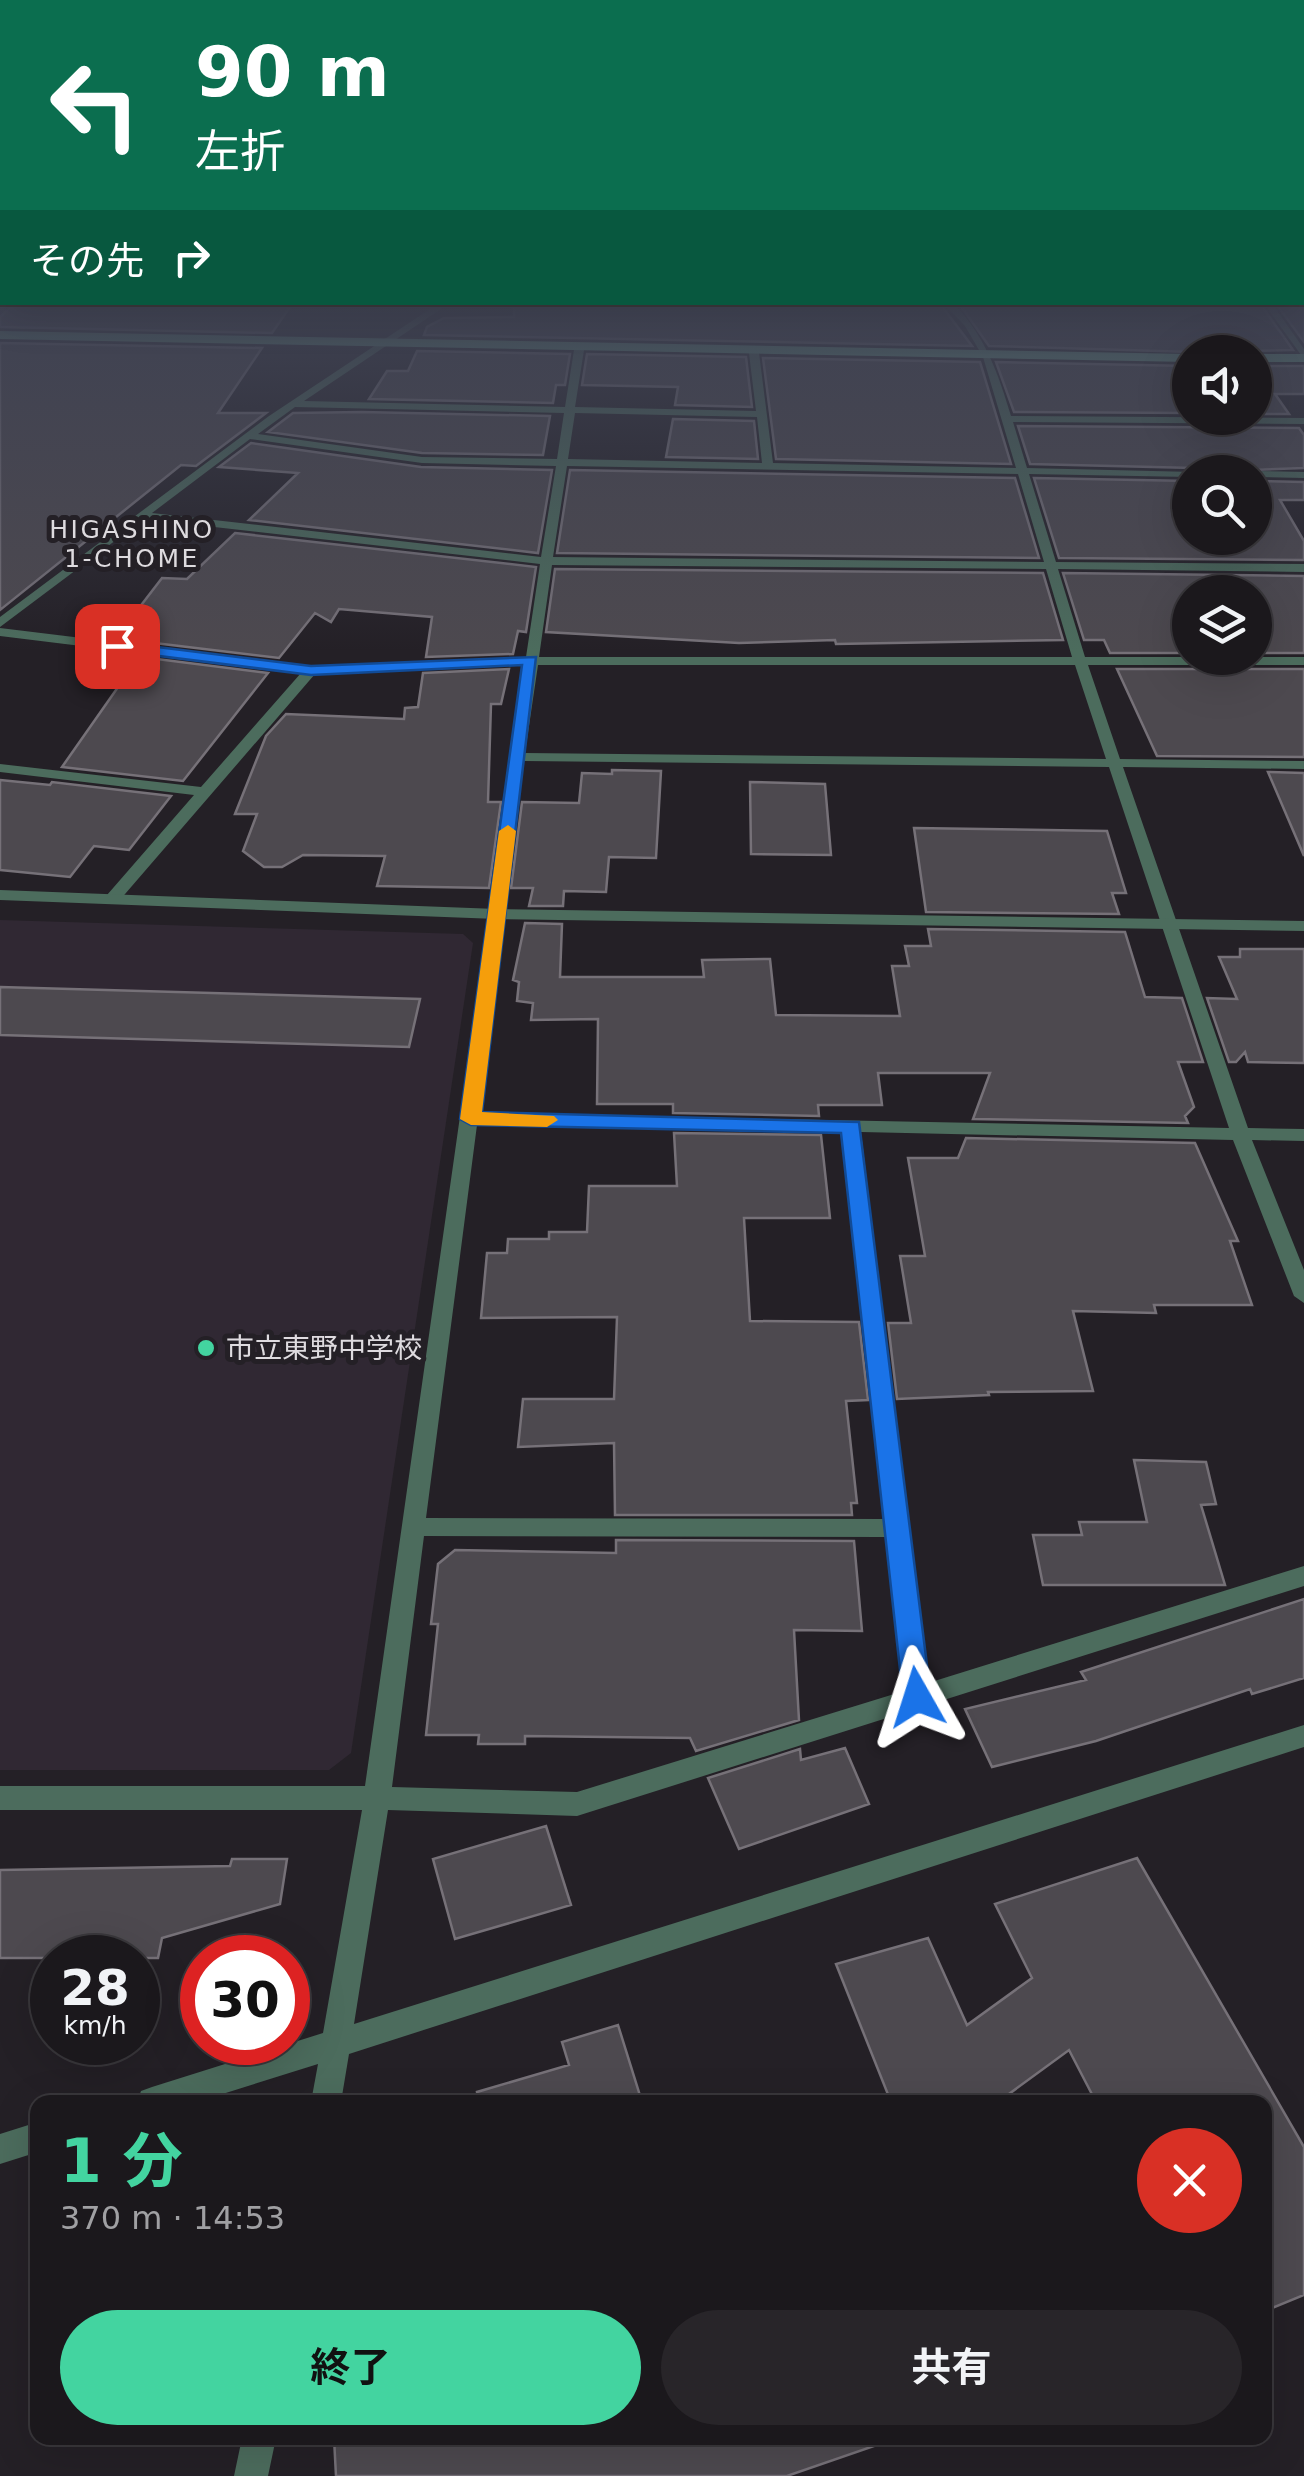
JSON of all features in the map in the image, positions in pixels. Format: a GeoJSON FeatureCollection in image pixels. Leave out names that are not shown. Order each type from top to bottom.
{"type":"FeatureCollection","features":[{"type":"Feature","properties":{"kind":"street"},"geometry":{"type":"LineString","coordinates":[[0,622],[270,421]]}},
{"type":"Feature","properties":{"kind":"street"},"geometry":{"type":"LineString","coordinates":[[328,2095],[377,1798],[530,660],[568,421]]}},
{"type":"Feature","properties":{"kind":"street"},"geometry":{"type":"LineString","coordinates":[[761,421],[768,468]]}},
{"type":"Feature","properties":{"kind":"street"},"geometry":{"type":"LineString","coordinates":[[1005,421],[1080,661],[1240,1133],[1304,1296]]}},
{"type":"Feature","properties":{"kind":"street"},"geometry":{"type":"LineString","coordinates":[[1259,421],[1304,421]]}},
{"type":"Feature","properties":{"kind":"street"},"geometry":{"type":"LineString","coordinates":[[248,436],[422,460],[1172,474]]}},
{"type":"Feature","properties":{"kind":"street"},"geometry":{"type":"LineString","coordinates":[[1272,474],[1304,475]]}},
{"type":"Feature","properties":{"kind":"street"},"geometry":{"type":"LineString","coordinates":[[142,514],[545,561],[1304,568]]}},
{"type":"Feature","properties":{"kind":"street"},"geometry":{"type":"LineString","coordinates":[[0,632],[311,670],[530,660],[1304,661]]}},
{"type":"Feature","properties":{"kind":"street"},"geometry":{"type":"LineString","coordinates":[[113,898],[311,670]]}},
{"type":"Feature","properties":{"kind":"street"},"geometry":{"type":"LineString","coordinates":[[517,757],[1304,764]]}},
{"type":"Feature","properties":{"kind":"street"},"geometry":{"type":"LineString","coordinates":[[0,768],[206,792]]}},
{"type":"Feature","properties":{"kind":"street"},"geometry":{"type":"LineString","coordinates":[[0,895],[497,914],[1304,926]]}},
{"type":"Feature","properties":{"kind":"street"},"geometry":{"type":"LineString","coordinates":[[471,1119],[1304,1134]]}},
{"type":"Feature","properties":{"kind":"street"},"geometry":{"type":"LineString","coordinates":[[851,1126],[917,1697]]}},
{"type":"Feature","properties":{"kind":"street"},"geometry":{"type":"LineString","coordinates":[[415,1527],[898,1528]]}},
{"type":"Feature","properties":{"kind":"street"},"geometry":{"type":"LineString","coordinates":[[0,1798],[377,1798],[577,1804],[1304,1576]]}},
{"type":"Feature","properties":{"kind":"street"},"geometry":{"type":"LineString","coordinates":[[175,2095],[1304,1736]]}},
{"type":"Feature","properties":{"kind":"street"},"geometry":{"type":"LineString","coordinates":[[0,2149],[30,2140]]}},
{"type":"Feature","properties":{"kind":"street"},"geometry":{"type":"LineString","coordinates":[[251,2476],[257,2445]]}},
{"type":"Feature","properties":{"kind":"shaded area","name":"市立東野中学校"},"geometry":{"type":"Polygon","coordinates":[[[0,920],[463,934],[473,943],[351,1753],[329,1770],[0,1770],[0,920]]]}},
{"type":"Feature","properties":{"kind":"building"},"geometry":{"type":"Polygon","coordinates":[[[0,421],[256,421],[196,466],[181,465],[0,610],[0,421]]]}},
{"type":"Feature","properties":{"kind":"building"},"geometry":{"type":"Polygon","coordinates":[[[283,421],[549,421],[543,455],[422,453],[268,432],[283,421]]]}},
{"type":"Feature","properties":{"kind":"building"},"geometry":{"type":"Polygon","coordinates":[[[673,421],[754,421],[758,459],[666,457],[673,421]]]}},
{"type":"Feature","properties":{"kind":"building"},"geometry":{"type":"Polygon","coordinates":[[[771,421],[998,421],[1011,464],[776,459],[771,421]]]}},
{"type":"Feature","properties":{"kind":"building"},"geometry":{"type":"Polygon","coordinates":[[[1018,426],[1172,427],[1172,435],[1272,435],[1272,428],[1299,428],[1304,435],[1304,468],[1272,469],[1272,455],[1172,455],[1172,467],[1030,464],[1018,426]]]}},
{"type":"Feature","properties":{"kind":"building"},"geometry":{"type":"Polygon","coordinates":[[[251,443],[421,467],[552,470],[538,553],[249,520],[298,473],[219,467],[251,443]]]}},
{"type":"Feature","properties":{"kind":"building"},"geometry":{"type":"Polygon","coordinates":[[[570,470],[1015,478],[1039,558],[557,553],[570,470]]]}},
{"type":"Feature","properties":{"kind":"building"},"geometry":{"type":"Polygon","coordinates":[[[1034,478],[1172,481],[1172,555],[1272,555],[1272,481],[1304,482],[1304,500],[1280,500],[1304,541],[1304,560],[1059,558],[1034,478]]]}},
{"type":"Feature","properties":{"kind":"building"},"geometry":{"type":"Polygon","coordinates":[[[235,533],[536,567],[526,632],[518,631],[513,654],[426,657],[432,617],[339,609],[331,622],[315,613],[279,658],[138,641],[156,623],[129,621],[162,578],[187,579],[235,533]]]}},
{"type":"Feature","properties":{"kind":"building"},"geometry":{"type":"Polygon","coordinates":[[[555,569],[1043,573],[1063,640],[739,643],[546,632],[555,569]]]}},
{"type":"Feature","properties":{"kind":"building"},"geometry":{"type":"Polygon","coordinates":[[[1063,573],[1224,575],[1172,575],[1172,653],[1110,653],[1104,640],[1084,640],[1063,573]]]}},
{"type":"Feature","properties":{"kind":"building"},"geometry":{"type":"Polygon","coordinates":[[[1272,576],[1304,576],[1304,653],[1272,653],[1272,576]]]}},
{"type":"Feature","properties":{"kind":"building"},"geometry":{"type":"Polygon","coordinates":[[[125,655],[268,673],[183,781],[62,767],[123,680],[102,678],[125,655]]]}},
{"type":"Feature","properties":{"kind":"building"},"geometry":{"type":"Polygon","coordinates":[[[509,669],[501,704],[491,704],[488,802],[501,802],[489,888],[377,886],[385,856],[303,855],[282,867],[264,867],[243,851],[257,814],[235,814],[266,736],[286,714],[404,719],[405,708],[418,707],[423,673],[509,669]]]}},
{"type":"Feature","properties":{"kind":"building"},"geometry":{"type":"Polygon","coordinates":[[[1117,669],[1172,669],[1172,675],[1272,675],[1272,669],[1304,669],[1304,757],[1157,756],[1117,669]]]}},
{"type":"Feature","properties":{"kind":"building"},"geometry":{"type":"Polygon","coordinates":[[[612,770],[661,771],[656,858],[609,857],[606,892],[564,891],[563,906],[529,906],[533,888],[511,888],[522,802],[579,803],[582,773],[612,774],[612,770]]]}},
{"type":"Feature","properties":{"kind":"building"},"geometry":{"type":"Polygon","coordinates":[[[1268,772],[1304,773],[1304,856],[1268,772]]]}},
{"type":"Feature","properties":{"kind":"building"},"geometry":{"type":"Polygon","coordinates":[[[0,780],[171,796],[129,850],[94,846],[70,877],[0,870],[0,780]]]}},
{"type":"Feature","properties":{"kind":"building"},"geometry":{"type":"Polygon","coordinates":[[[750,782],[825,784],[831,855],[751,854],[750,782]]]}},
{"type":"Feature","properties":{"kind":"building"},"geometry":{"type":"Polygon","coordinates":[[[914,828],[1107,831],[1126,893],[1112,893],[1119,914],[926,912],[914,828]]]}},
{"type":"Feature","properties":{"kind":"building"},"geometry":{"type":"Polygon","coordinates":[[[525,923],[562,924],[560,977],[704,977],[702,960],[770,959],[776,1015],[900,1016],[892,966],[909,966],[905,946],[931,946],[928,929],[1125,932],[1145,997],[1182,998],[1203,1062],[1178,1062],[1194,1107],[1185,1116],[1188,1123],[973,1119],[990,1073],[878,1073],[882,1105],[818,1105],[819,1116],[673,1113],[673,1104],[597,1104],[598,1019],[531,1020],[533,1003],[517,1001],[519,982],[513,980],[525,923]]]}},
{"type":"Feature","properties":{"kind":"building"},"geometry":{"type":"Polygon","coordinates":[[[1240,949],[1304,949],[1304,1063],[1248,1062],[1245,1052],[1236,1062],[1229,1062],[1207,998],[1237,999],[1219,957],[1240,957],[1240,949]]]}},
{"type":"Feature","properties":{"kind":"building"},"geometry":{"type":"Polygon","coordinates":[[[0,987],[420,999],[409,1047],[0,1035],[0,987]]]}},
{"type":"Feature","properties":{"kind":"building"},"geometry":{"type":"Polygon","coordinates":[[[674,1133],[821,1135],[830,1218],[744,1218],[750,1321],[859,1322],[868,1400],[846,1401],[857,1503],[851,1503],[852,1515],[615,1515],[614,1443],[518,1447],[523,1399],[614,1399],[617,1317],[481,1318],[487,1253],[507,1253],[508,1239],[549,1239],[549,1232],[587,1232],[589,1186],[677,1186],[674,1133]]]}},
{"type":"Feature","properties":{"kind":"building"},"geometry":{"type":"Polygon","coordinates":[[[966,1138],[1195,1143],[1238,1241],[1230,1241],[1252,1305],[1154,1305],[1156,1313],[1073,1311],[1093,1391],[988,1392],[989,1395],[897,1399],[888,1323],[911,1323],[900,1256],[925,1256],[908,1158],[958,1158],[966,1138]]]}},
{"type":"Feature","properties":{"kind":"building"},"geometry":{"type":"Polygon","coordinates":[[[1134,1460],[1206,1462],[1216,1504],[1201,1505],[1225,1585],[1043,1585],[1033,1535],[1082,1535],[1079,1522],[1147,1522],[1134,1460]]]}},
{"type":"Feature","properties":{"kind":"building"},"geometry":{"type":"Polygon","coordinates":[[[616,1540],[854,1541],[862,1631],[794,1630],[799,1720],[696,1751],[690,1738],[525,1736],[525,1744],[478,1744],[479,1735],[426,1735],[438,1624],[431,1624],[438,1564],[455,1550],[616,1553],[616,1540]]]}},
{"type":"Feature","properties":{"kind":"building"},"geometry":{"type":"Polygon","coordinates":[[[1304,1599],[1304,1678],[1252,1694],[1250,1689],[1096,1741],[992,1767],[965,1709],[1086,1680],[1081,1672],[1304,1599]]]}},
{"type":"Feature","properties":{"kind":"building"},"geometry":{"type":"Polygon","coordinates":[[[845,1748],[869,1804],[739,1849],[708,1778],[800,1749],[801,1760],[845,1748]]]}},
{"type":"Feature","properties":{"kind":"building"},"geometry":{"type":"Polygon","coordinates":[[[546,1826],[571,1905],[455,1939],[433,1859],[546,1826]]]}},
{"type":"Feature","properties":{"kind":"building"},"geometry":{"type":"Polygon","coordinates":[[[1137,1858],[1304,2147],[1304,2295],[1272,2308],[1272,2095],[1092,2095],[1069,2050],[1008,2095],[888,2095],[836,1964],[928,1938],[967,2025],[1032,1978],[995,1904],[1137,1858]]]}},
{"type":"Feature","properties":{"kind":"building"},"geometry":{"type":"Polygon","coordinates":[[[232,1859],[287,1859],[280,1904],[162,1938],[160,1948],[160,1935],[30,1935],[30,1958],[0,1958],[0,1870],[230,1866],[232,1859]]]}},
{"type":"Feature","properties":{"kind":"building"},"geometry":{"type":"Polygon","coordinates":[[[618,2025],[640,2095],[478,2095],[477,2092],[569,2065],[562,2042],[618,2025]]]}},
{"type":"Feature","properties":{"kind":"building"},"geometry":{"type":"Polygon","coordinates":[[[334,2445],[877,2445],[787,2476],[336,2476],[334,2445]]]}},
{"type":"Feature","properties":{"kind":"slow traffic"},"geometry":{"type":"LineString","coordinates":[[508,831],[471,1119],[547,1120]]}},
{"type":"Feature","properties":{"kind":"place","name":"市立東野中学校"},"geometry":{"type":"Point","coordinates":[206,1348]}},
{"type":"Feature","properties":{"kind":"district","name":"HIGASHINO 1-CHOME"},"geometry":{"type":"Point","coordinates":[132,544]}},
{"type":"Feature","properties":{"kind":"route"},"geometry":{"type":"LineString","coordinates":[[117,646],[311,670],[530,660],[471,1119],[851,1126],[917,1697]]}}]}
